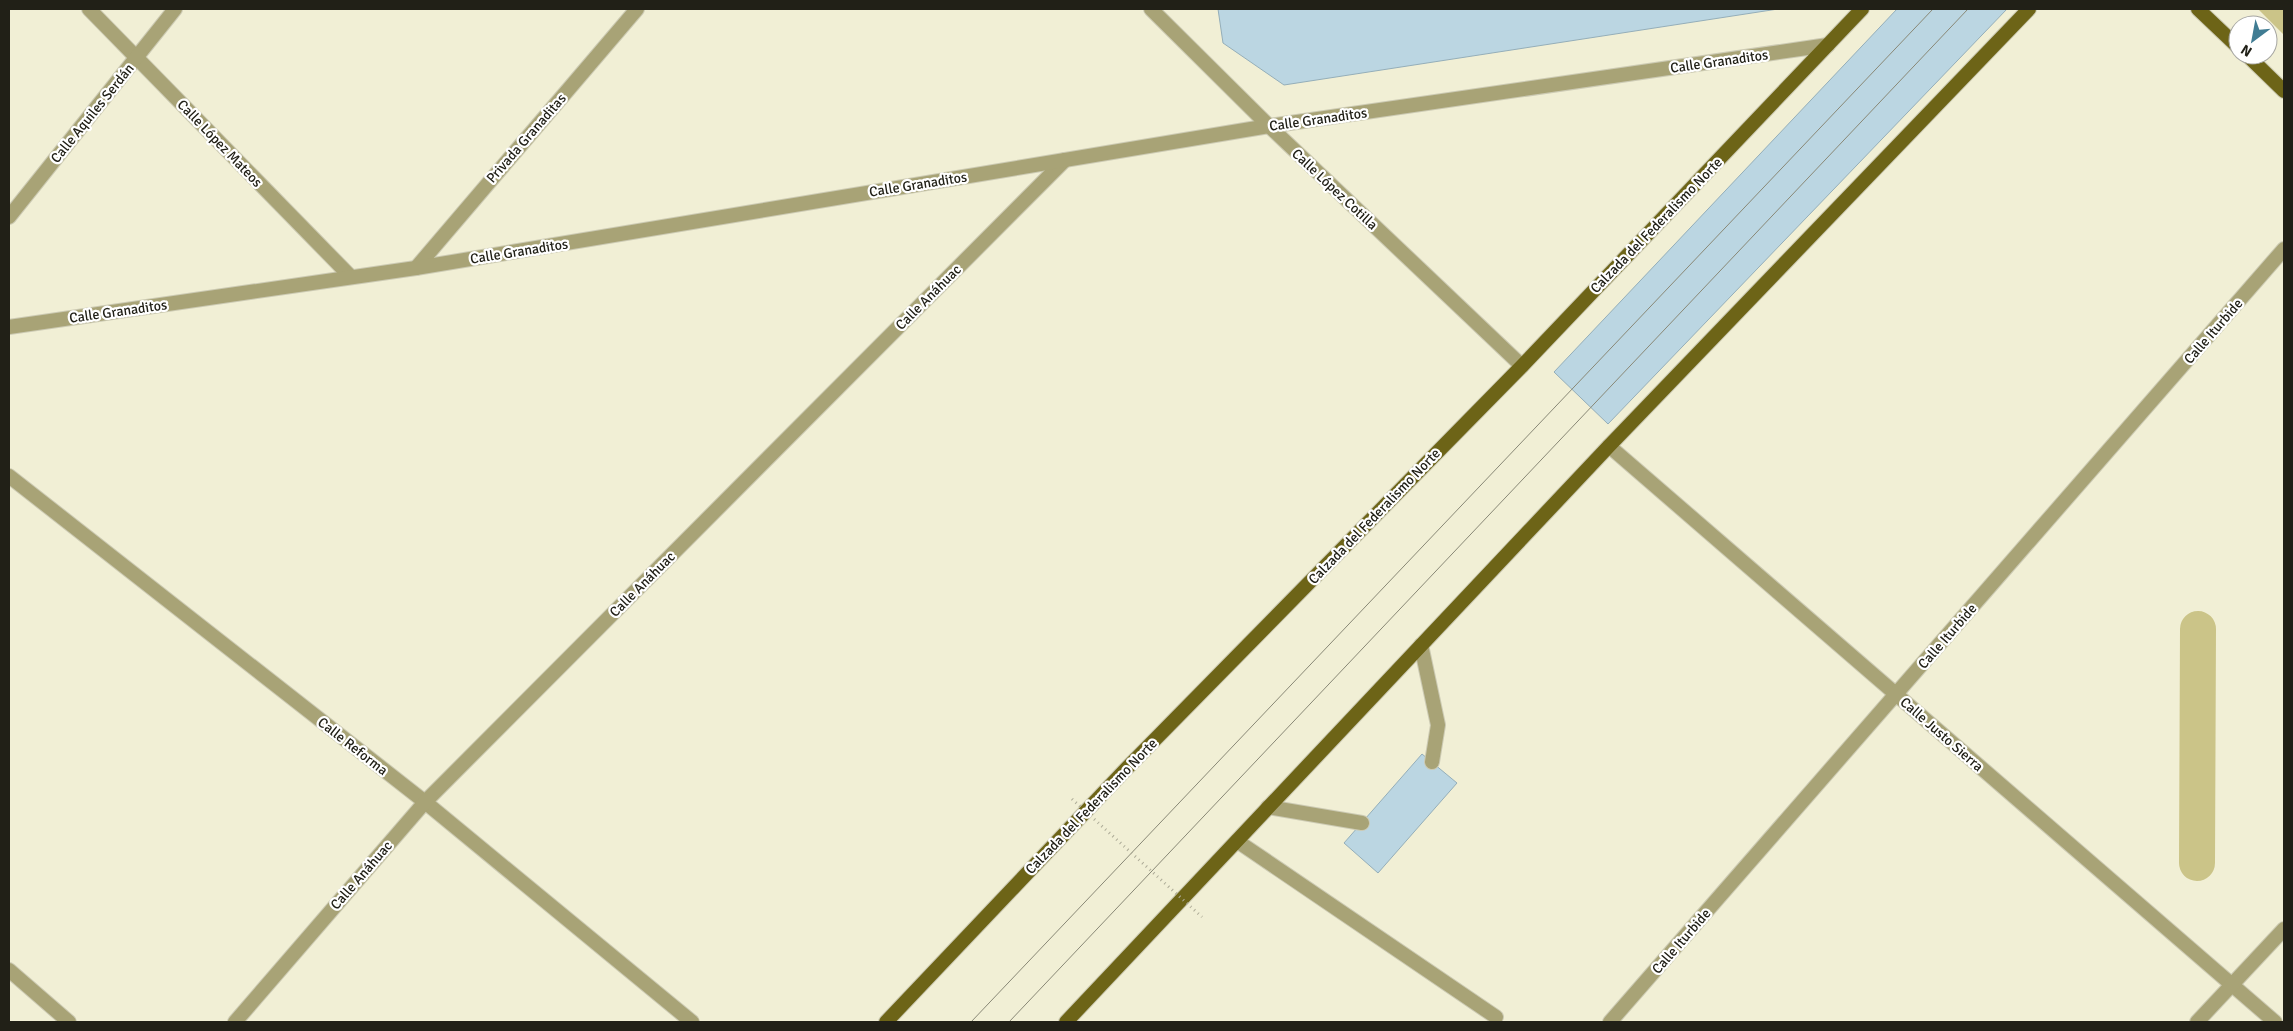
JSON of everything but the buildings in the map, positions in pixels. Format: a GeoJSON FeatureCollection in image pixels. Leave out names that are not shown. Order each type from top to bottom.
{"type":"FeatureCollection","features":[{"type":"Feature","properties":{"kind":"main road","name":"Calzada del Federalismo Norte"},"geometry":{"type":"LineString","coordinates":[[886,1022],[1126,769],[1522,366],[1862,9]]}},
{"type":"Feature","properties":{"kind":"main road"},"geometry":{"type":"LineString","coordinates":[[1066,1022],[1609,446],[2029,9]]}},
{"type":"Feature","properties":{"kind":"main road"},"geometry":{"type":"LineString","coordinates":[[2198,9],[2228,38]]}},
{"type":"Feature","properties":{"kind":"main road"},"geometry":{"type":"LineString","coordinates":[[2257,65],[2284,91]]}},
{"type":"Feature","properties":{"kind":"street","name":"Calle López Mateos"},"geometry":{"type":"LineString","coordinates":[[89,9],[351,277]]}},
{"type":"Feature","properties":{"kind":"street","name":"Calle Aquiles Serdán"},"geometry":{"type":"LineString","coordinates":[[9,217],[176,9]]}},
{"type":"Feature","properties":{"kind":"street","name":"Privada Granaditas"},"geometry":{"type":"LineString","coordinates":[[416,268],[637,9]]}},
{"type":"Feature","properties":{"kind":"street","name":"Calle López Cotilla"},"geometry":{"type":"LineString","coordinates":[[1150,9],[1162,14],[1269,126],[1522,366]]}},
{"type":"Feature","properties":{"kind":"street","name":"Calle Granaditos"},"geometry":{"type":"LineString","coordinates":[[9,327],[416,268],[1269,126],[1828,45]]}},
{"type":"Feature","properties":{"kind":"street","name":"Calle Anáhuac"},"geometry":{"type":"LineString","coordinates":[[235,1022],[425,802],[1065,160]]}},
{"type":"Feature","properties":{"kind":"street","name":"Calle Iturbide"},"geometry":{"type":"LineString","coordinates":[[1610,1022],[2284,249]]}},
{"type":"Feature","properties":{"kind":"street","name":"Calle Justo Sierra"},"geometry":{"type":"LineString","coordinates":[[1609,446],[2275,1022]]}},
{"type":"Feature","properties":{"kind":"street","name":"Calle Reforma"},"geometry":{"type":"LineString","coordinates":[[9,476],[425,802],[692,1022]]}},
{"type":"Feature","properties":{"kind":"street"},"geometry":{"type":"LineString","coordinates":[[1422,645],[1438,725],[1432,762]]}},
{"type":"Feature","properties":{"kind":"street"},"geometry":{"type":"LineString","coordinates":[[1268,807],[1362,823]]}},
{"type":"Feature","properties":{"kind":"street"},"geometry":{"type":"LineString","coordinates":[[1237,840],[1496,1017]]}},
{"type":"Feature","properties":{"kind":"street"},"geometry":{"type":"LineString","coordinates":[[2197,1022],[2284,929]]}},
{"type":"Feature","properties":{"kind":"street"},"geometry":{"type":"LineString","coordinates":[[9,970],[69,1022]]}},
{"type":"Feature","properties":{"kind":"path"},"geometry":{"type":"LineString","coordinates":[[1072,799],[1202,917]]}},
{"type":"Feature","properties":{"kind":"shaded area"},"geometry":{"type":"Polygon","coordinates":[[[2258,9],[2284,9],[2284,35],[2278,29],[2278,15],[2264,15],[2258,9]]]}},
{"type":"Feature","properties":{"kind":"waterway"},"geometry":{"type":"LineString","coordinates":[[2197,863],[2198,629]]}},
{"type":"Feature","properties":{"kind":"tram line"},"geometry":{"type":"LineString","coordinates":[[971,1022],[1933,9]]}},
{"type":"Feature","properties":{"kind":"tram line"},"geometry":{"type":"LineString","coordinates":[[1009,1022],[1968,9]]}}]}
